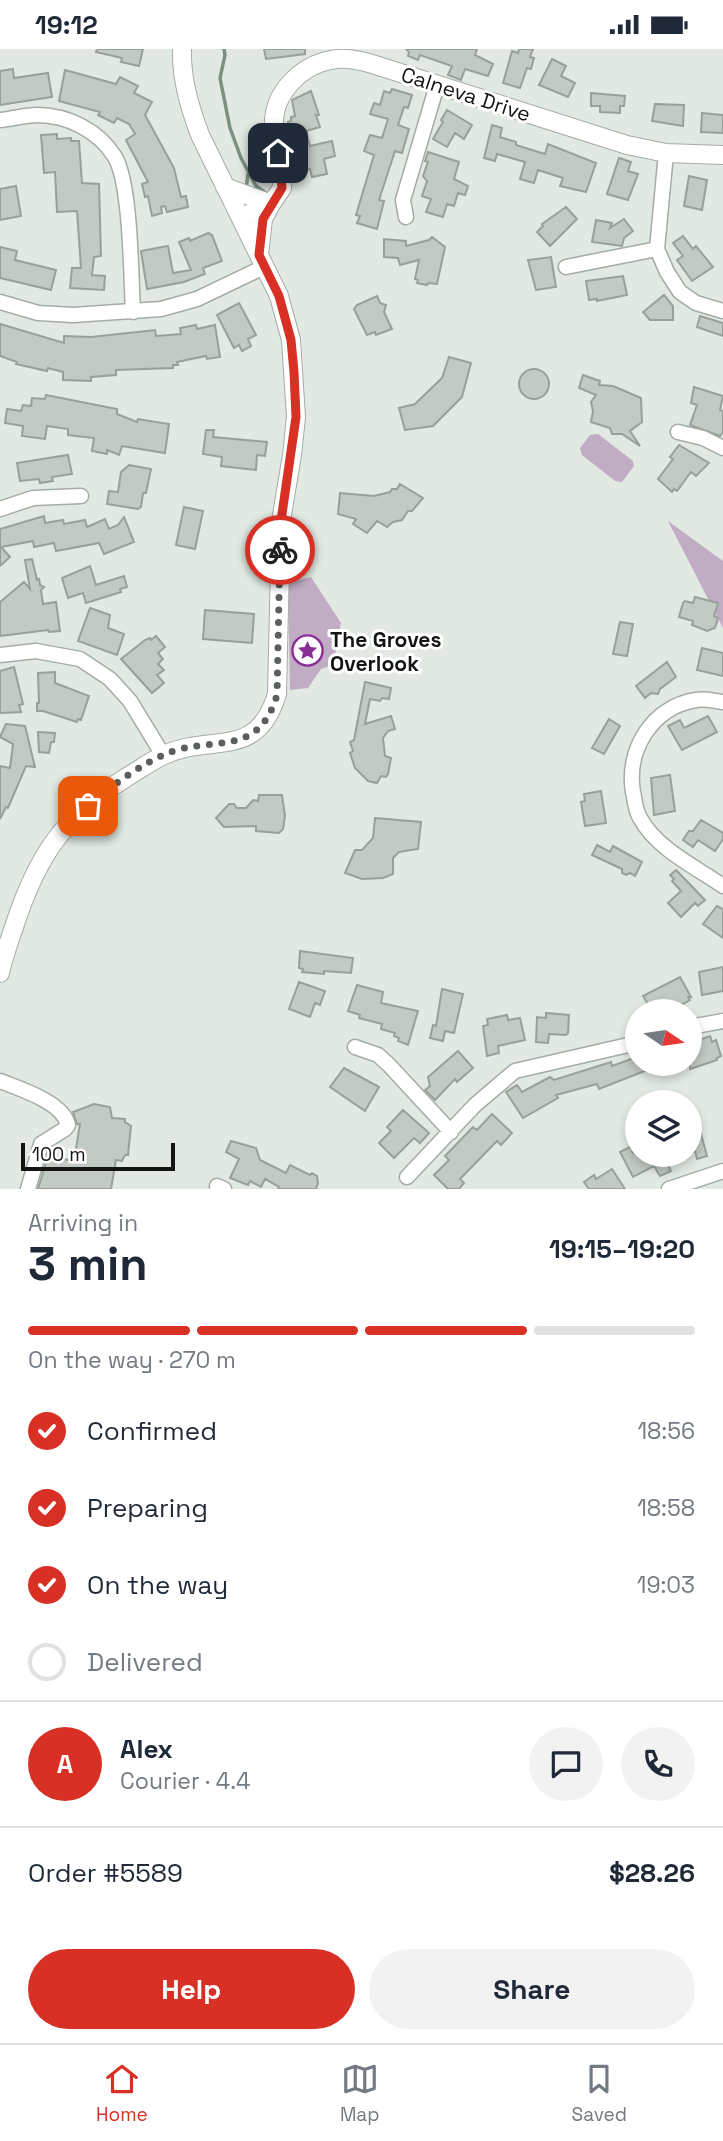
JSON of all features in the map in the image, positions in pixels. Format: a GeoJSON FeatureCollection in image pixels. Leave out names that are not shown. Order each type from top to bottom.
{"type":"FeatureCollection","features":[{"type":"Feature","properties":{"kind":"main road"},"geometry":{"type":"LineString","coordinates":[[0,970],[27,888],[46,851],[72,819],[103,793],[163,755],[254,734],[272,712],[277,695],[281,521],[296,417],[291,340],[279,296],[190,109],[182,49]]}},
{"type":"Feature","properties":{"kind":"main road","name":"Calneva Drive"},"geometry":{"type":"LineString","coordinates":[[261,261],[263,219],[282,188],[274,119],[281,97],[292,81],[311,66],[351,54],[437,85],[627,145],[666,153],[723,155]]}},
{"type":"Feature","properties":{"kind":"main road"},"geometry":{"type":"LineString","coordinates":[[225,187],[271,204]]}},
{"type":"Feature","properties":{"kind":"main road"},"geometry":{"type":"LineString","coordinates":[[241,218],[271,204]]}},
{"type":"Feature","properties":{"kind":"street"},"geometry":{"type":"LineString","coordinates":[[406,218],[403,200],[437,85]]}},
{"type":"Feature","properties":{"kind":"street"},"geometry":{"type":"LineString","coordinates":[[0,120],[38,115],[64,118],[84,127],[102,141],[116,159],[124,183],[133,312]]}},
{"type":"Feature","properties":{"kind":"street"},"geometry":{"type":"LineString","coordinates":[[666,153],[657,250],[680,292],[696,303],[723,311]]}},
{"type":"Feature","properties":{"kind":"street"},"geometry":{"type":"LineString","coordinates":[[566,267],[657,250]]}},
{"type":"Feature","properties":{"kind":"street"},"geometry":{"type":"LineString","coordinates":[[0,302],[38,313],[73,315],[161,309],[197,299],[261,261]]}},
{"type":"Feature","properties":{"kind":"street"},"geometry":{"type":"LineString","coordinates":[[678,432],[703,438],[723,449]]}},
{"type":"Feature","properties":{"kind":"street"},"geometry":{"type":"LineString","coordinates":[[0,509],[33,498],[81,496]]}},
{"type":"Feature","properties":{"kind":"street"},"geometry":{"type":"LineString","coordinates":[[0,655],[36,651],[80,659],[110,679],[130,701],[163,755]]}},
{"type":"Feature","properties":{"kind":"street"},"geometry":{"type":"LineString","coordinates":[[723,702],[695,700],[677,705],[659,716],[639,741],[631,778],[637,814],[652,836],[723,886]]}},
{"type":"Feature","properties":{"kind":"street"},"geometry":{"type":"LineString","coordinates":[[702,1025],[723,1021]]}},
{"type":"Feature","properties":{"kind":"street"},"geometry":{"type":"LineString","coordinates":[[407,1177],[475,1105],[515,1071],[625,1046]]}},
{"type":"Feature","properties":{"kind":"street"},"geometry":{"type":"LineString","coordinates":[[355,1047],[378,1055],[451,1132]]}},
{"type":"Feature","properties":{"kind":"street"},"geometry":{"type":"LineString","coordinates":[[0,1081],[52,1104],[64,1112],[67,1119],[68,1125],[65,1129],[41,1144],[27,1189]]}},
{"type":"Feature","properties":{"kind":"street"},"geometry":{"type":"LineString","coordinates":[[669,1189],[723,1171]]}},
{"type":"Feature","properties":{"kind":"shaded area"},"geometry":{"type":"Polygon","coordinates":[[[598,434],[633,461],[634,466],[622,482],[615,481],[582,455],[580,448],[590,435],[598,434]]]}},
{"type":"Feature","properties":{"kind":"shaded area"},"geometry":{"type":"Polygon","coordinates":[[[668,521],[723,561],[723,628],[668,521]]]}},
{"type":"Feature","properties":{"kind":"shaded area"},"geometry":{"type":"Polygon","coordinates":[[[311,577],[341,623],[333,665],[321,669],[308,688],[290,690],[288,583],[311,577]]]}},
{"type":"Feature","properties":{"kind":"building"},"geometry":{"type":"Polygon","coordinates":[[[97,49],[143,49],[139,66],[121,62],[122,58],[96,52],[97,49]]]}},
{"type":"Feature","properties":{"kind":"building"},"geometry":{"type":"Polygon","coordinates":[[[264,49],[305,49],[305,54],[266,59],[264,49]]]}},
{"type":"Feature","properties":{"kind":"building"},"geometry":{"type":"Polygon","coordinates":[[[406,49],[477,49],[475,55],[493,64],[488,76],[465,69],[461,80],[448,75],[452,66],[420,55],[418,60],[408,56],[406,49]]]}},
{"type":"Feature","properties":{"kind":"building"},"geometry":{"type":"Polygon","coordinates":[[[519,49],[533,49],[530,57],[534,58],[531,69],[527,68],[520,88],[503,83],[512,51],[518,53],[519,49]]]}},
{"type":"Feature","properties":{"kind":"building"},"geometry":{"type":"Polygon","coordinates":[[[552,59],[566,66],[561,76],[575,83],[568,97],[539,85],[552,59]]]}},
{"type":"Feature","properties":{"kind":"building"},"geometry":{"type":"Polygon","coordinates":[[[13,69],[14,78],[48,73],[52,97],[0,105],[0,71],[13,69]]]}},
{"type":"Feature","properties":{"kind":"building"},"geometry":{"type":"Polygon","coordinates":[[[65,70],[116,84],[120,77],[138,86],[134,93],[152,102],[145,115],[174,168],[181,197],[186,196],[188,207],[167,212],[165,206],[161,207],[162,213],[152,216],[148,196],[145,197],[142,184],[148,182],[126,140],[135,134],[129,124],[117,118],[114,123],[98,115],[100,112],[59,101],[65,70]]]}},
{"type":"Feature","properties":{"kind":"building"},"geometry":{"type":"Polygon","coordinates":[[[392,89],[412,95],[408,108],[404,107],[398,125],[409,129],[402,153],[395,151],[379,200],[384,201],[377,229],[357,223],[360,216],[356,215],[374,155],[364,151],[370,135],[382,138],[388,119],[370,114],[374,103],[380,105],[384,91],[390,93],[392,89]]]}},
{"type":"Feature","properties":{"kind":"building"},"geometry":{"type":"Polygon","coordinates":[[[311,91],[320,127],[306,131],[310,146],[332,141],[335,156],[324,159],[327,174],[312,177],[310,169],[303,170],[300,154],[295,155],[288,122],[295,116],[292,100],[311,91]]]}},
{"type":"Feature","properties":{"kind":"building"},"geometry":{"type":"Polygon","coordinates":[[[591,93],[625,96],[624,106],[620,106],[620,113],[600,112],[600,106],[591,106],[591,93]]]}},
{"type":"Feature","properties":{"kind":"building"},"geometry":{"type":"Polygon","coordinates":[[[655,104],[684,105],[683,126],[652,121],[655,104]]]}},
{"type":"Feature","properties":{"kind":"building"},"geometry":{"type":"Polygon","coordinates":[[[447,110],[472,125],[464,139],[455,133],[447,147],[433,139],[447,110]]]}},
{"type":"Feature","properties":{"kind":"building"},"geometry":{"type":"Polygon","coordinates":[[[702,113],[723,115],[723,133],[701,132],[702,113]]]}},
{"type":"Feature","properties":{"kind":"building"},"geometry":{"type":"Polygon","coordinates":[[[492,125],[502,128],[500,137],[516,142],[516,145],[545,154],[548,144],[596,163],[586,192],[560,186],[563,178],[538,170],[534,183],[520,179],[525,162],[497,154],[495,161],[484,158],[492,125]]]}},
{"type":"Feature","properties":{"kind":"building"},"geometry":{"type":"Polygon","coordinates":[[[57,134],[57,139],[71,138],[71,141],[79,141],[82,183],[99,184],[101,256],[94,257],[92,275],[105,276],[104,290],[70,288],[72,268],[81,268],[77,211],[57,212],[55,172],[44,173],[41,135],[57,134]]]}},
{"type":"Feature","properties":{"kind":"building"},"geometry":{"type":"Polygon","coordinates":[[[428,152],[459,162],[454,179],[468,186],[465,195],[458,193],[454,206],[447,204],[443,217],[426,212],[431,199],[422,196],[427,181],[423,176],[428,152]]]}},
{"type":"Feature","properties":{"kind":"building"},"geometry":{"type":"Polygon","coordinates":[[[619,158],[631,162],[628,171],[638,174],[628,200],[607,194],[619,158]]]}},
{"type":"Feature","properties":{"kind":"building"},"geometry":{"type":"Polygon","coordinates":[[[689,176],[707,180],[702,210],[684,206],[689,176]]]}},
{"type":"Feature","properties":{"kind":"building"},"geometry":{"type":"Polygon","coordinates":[[[16,186],[21,216],[0,220],[0,189],[16,186]]]}},
{"type":"Feature","properties":{"kind":"building"},"geometry":{"type":"Polygon","coordinates":[[[566,207],[577,219],[550,246],[537,232],[542,224],[566,207]]]}},
{"type":"Feature","properties":{"kind":"building"},"geometry":{"type":"Polygon","coordinates":[[[624,219],[633,231],[624,238],[622,246],[592,242],[596,220],[612,223],[610,228],[624,219]]]}},
{"type":"Feature","properties":{"kind":"building"},"geometry":{"type":"Polygon","coordinates":[[[208,233],[212,235],[222,261],[203,268],[205,274],[184,282],[147,289],[141,251],[168,246],[173,273],[191,270],[179,242],[189,238],[190,241],[208,233]]]}},
{"type":"Feature","properties":{"kind":"building"},"geometry":{"type":"Polygon","coordinates":[[[683,236],[693,249],[696,246],[713,267],[692,281],[677,260],[683,256],[673,243],[683,236]]]}},
{"type":"Feature","properties":{"kind":"building"},"geometry":{"type":"Polygon","coordinates":[[[432,237],[445,247],[437,284],[417,283],[418,280],[415,279],[419,260],[400,265],[398,258],[384,257],[384,239],[406,241],[406,246],[432,237]]]}},
{"type":"Feature","properties":{"kind":"building"},"geometry":{"type":"Polygon","coordinates":[[[0,247],[17,251],[15,260],[56,270],[51,290],[0,278],[0,247]]]}},
{"type":"Feature","properties":{"kind":"building"},"geometry":{"type":"Polygon","coordinates":[[[551,257],[556,287],[536,290],[528,260],[551,257]]]}},
{"type":"Feature","properties":{"kind":"building"},"geometry":{"type":"Polygon","coordinates":[[[623,276],[627,295],[589,300],[586,281],[623,276]]]}},
{"type":"Feature","properties":{"kind":"building"},"geometry":{"type":"Polygon","coordinates":[[[664,295],[673,306],[673,320],[650,320],[643,312],[664,295]]]}},
{"type":"Feature","properties":{"kind":"building"},"geometry":{"type":"Polygon","coordinates":[[[377,296],[380,303],[386,305],[384,312],[392,329],[376,335],[375,332],[367,335],[354,309],[377,296]]]}},
{"type":"Feature","properties":{"kind":"building"},"geometry":{"type":"Polygon","coordinates":[[[239,303],[256,335],[248,339],[251,346],[242,351],[239,345],[234,348],[217,315],[239,303]]]}},
{"type":"Feature","properties":{"kind":"building"},"geometry":{"type":"Polygon","coordinates":[[[700,316],[723,323],[723,336],[697,327],[700,316]]]}},
{"type":"Feature","properties":{"kind":"building"},"geometry":{"type":"Polygon","coordinates":[[[0,324],[64,343],[64,336],[91,337],[155,330],[156,336],[181,334],[180,328],[196,325],[197,329],[215,325],[220,357],[207,359],[206,356],[177,362],[178,365],[173,365],[173,368],[116,370],[116,375],[91,377],[91,381],[63,380],[63,372],[16,364],[17,362],[0,356],[0,324]]]}},
{"type":"Feature","properties":{"kind":"building"},"geometry":{"type":"Polygon","coordinates":[[[449,357],[471,363],[462,397],[433,426],[405,430],[399,408],[415,404],[442,378],[449,357]]]}},
{"type":"Feature","properties":{"kind":"building"},"geometry":{"type":"Polygon","coordinates":[[[534,369],[540,370],[548,378],[548,390],[540,398],[534,399],[528,398],[520,390],[519,384],[520,378],[528,370],[534,369]]]}},
{"type":"Feature","properties":{"kind":"building"},"geometry":{"type":"Polygon","coordinates":[[[583,375],[600,381],[599,385],[613,386],[641,398],[642,422],[630,431],[640,446],[622,434],[612,434],[610,428],[591,422],[591,402],[596,395],[579,388],[583,375]]]}},
{"type":"Feature","properties":{"kind":"building"},"geometry":{"type":"Polygon","coordinates":[[[694,387],[723,396],[720,410],[723,411],[723,432],[720,436],[690,425],[697,405],[691,403],[694,387]]]}},
{"type":"Feature","properties":{"kind":"building"},"geometry":{"type":"Polygon","coordinates":[[[46,395],[117,409],[117,414],[137,422],[138,419],[169,424],[165,453],[122,446],[119,455],[107,450],[107,454],[92,451],[94,438],[68,435],[68,429],[47,426],[45,439],[22,436],[23,426],[5,423],[7,409],[21,411],[23,405],[31,406],[32,398],[45,399],[46,395]]]}},
{"type":"Feature","properties":{"kind":"building"},"geometry":{"type":"Polygon","coordinates":[[[206,430],[214,430],[213,437],[267,442],[265,456],[257,455],[256,470],[221,466],[222,457],[203,454],[206,430]]]}},
{"type":"Feature","properties":{"kind":"building"},"geometry":{"type":"Polygon","coordinates":[[[679,445],[709,463],[696,476],[691,472],[677,491],[674,489],[672,492],[658,479],[673,459],[670,457],[679,445]]]}},
{"type":"Feature","properties":{"kind":"building"},"geometry":{"type":"Polygon","coordinates":[[[68,455],[72,474],[52,477],[53,481],[40,483],[39,479],[20,481],[17,463],[68,455]]]}},
{"type":"Feature","properties":{"kind":"building"},"geometry":{"type":"Polygon","coordinates":[[[129,465],[151,469],[146,493],[143,493],[141,507],[138,509],[107,504],[109,491],[118,492],[121,472],[129,465]]]}},
{"type":"Feature","properties":{"kind":"building"},"geometry":{"type":"Polygon","coordinates":[[[400,484],[423,498],[402,520],[387,527],[377,521],[367,533],[353,524],[356,519],[338,514],[340,493],[374,496],[397,489],[400,484]]]}},
{"type":"Feature","properties":{"kind":"building"},"geometry":{"type":"Polygon","coordinates":[[[184,507],[203,511],[195,549],[176,545],[184,507]]]}},
{"type":"Feature","properties":{"kind":"building"},"geometry":{"type":"Polygon","coordinates":[[[44,516],[45,523],[63,520],[64,524],[85,520],[87,527],[105,519],[109,529],[118,525],[124,517],[134,542],[104,554],[99,543],[56,551],[54,543],[34,547],[33,541],[1,547],[10,557],[0,566],[0,529],[44,516]]]}},
{"type":"Feature","properties":{"kind":"building"},"geometry":{"type":"Polygon","coordinates":[[[32,559],[37,580],[39,579],[40,585],[44,587],[41,590],[43,604],[56,602],[60,631],[0,636],[0,602],[24,582],[30,589],[25,560],[32,559]]]}},
{"type":"Feature","properties":{"kind":"building"},"geometry":{"type":"Polygon","coordinates":[[[90,566],[96,585],[124,576],[127,587],[120,589],[121,592],[86,603],[83,593],[68,598],[62,578],[90,566]]]}},
{"type":"Feature","properties":{"kind":"building"},"geometry":{"type":"Polygon","coordinates":[[[695,597],[718,603],[714,616],[718,618],[715,628],[707,631],[692,625],[693,621],[679,617],[683,603],[693,603],[695,597]]]}},
{"type":"Feature","properties":{"kind":"building"},"geometry":{"type":"Polygon","coordinates":[[[90,608],[110,615],[108,628],[124,634],[117,655],[78,641],[90,608]]]}},
{"type":"Feature","properties":{"kind":"building"},"geometry":{"type":"Polygon","coordinates":[[[205,610],[254,614],[252,643],[203,639],[205,610]]]}},
{"type":"Feature","properties":{"kind":"building"},"geometry":{"type":"Polygon","coordinates":[[[620,622],[633,624],[627,656],[613,654],[620,622]]]}},
{"type":"Feature","properties":{"kind":"building"},"geometry":{"type":"Polygon","coordinates":[[[156,636],[165,647],[158,653],[163,659],[158,664],[164,670],[157,675],[164,683],[152,693],[121,659],[145,640],[156,636]]]}},
{"type":"Feature","properties":{"kind":"building"},"geometry":{"type":"Polygon","coordinates":[[[702,648],[723,653],[723,676],[697,670],[702,648]]]}},
{"type":"Feature","properties":{"kind":"building"},"geometry":{"type":"Polygon","coordinates":[[[667,662],[676,677],[660,689],[658,694],[651,693],[645,698],[636,686],[667,662]]]}},
{"type":"Feature","properties":{"kind":"building"},"geometry":{"type":"Polygon","coordinates":[[[14,667],[23,704],[19,705],[21,712],[0,713],[0,671],[14,667]]]}},
{"type":"Feature","properties":{"kind":"building"},"geometry":{"type":"Polygon","coordinates":[[[55,672],[55,683],[89,696],[81,720],[78,719],[77,722],[37,711],[38,673],[55,672]]]}},
{"type":"Feature","properties":{"kind":"building"},"geometry":{"type":"Polygon","coordinates":[[[365,682],[391,688],[389,699],[370,699],[365,724],[391,716],[395,729],[388,731],[383,738],[385,756],[391,758],[388,774],[386,777],[381,776],[377,783],[368,781],[355,768],[350,753],[353,751],[350,742],[354,740],[365,682]]]}},
{"type":"Feature","properties":{"kind":"building"},"geometry":{"type":"Polygon","coordinates":[[[708,716],[717,732],[682,750],[668,726],[680,720],[684,728],[708,716]]]}},
{"type":"Feature","properties":{"kind":"building"},"geometry":{"type":"Polygon","coordinates":[[[609,719],[620,726],[604,754],[592,748],[609,719]]]}},
{"type":"Feature","properties":{"kind":"building"},"geometry":{"type":"Polygon","coordinates":[[[6,724],[25,726],[35,767],[26,766],[8,808],[6,807],[0,819],[0,766],[10,768],[13,744],[0,737],[6,724]]]}},
{"type":"Feature","properties":{"kind":"building"},"geometry":{"type":"Polygon","coordinates":[[[38,732],[55,733],[49,753],[39,752],[38,732]]]}},
{"type":"Feature","properties":{"kind":"building"},"geometry":{"type":"Polygon","coordinates":[[[670,775],[675,811],[654,815],[651,778],[670,775]]]}},
{"type":"Feature","properties":{"kind":"building"},"geometry":{"type":"Polygon","coordinates":[[[601,791],[606,823],[585,826],[581,802],[585,801],[584,794],[601,791]]]}},
{"type":"Feature","properties":{"kind":"building"},"geometry":{"type":"Polygon","coordinates":[[[259,795],[282,795],[285,816],[283,829],[279,833],[256,831],[256,826],[224,827],[216,818],[229,804],[246,808],[253,800],[258,801],[259,795]]]}},
{"type":"Feature","properties":{"kind":"building"},"geometry":{"type":"Polygon","coordinates":[[[375,818],[421,822],[418,849],[399,852],[393,858],[393,874],[383,878],[362,879],[345,873],[355,850],[362,850],[373,838],[375,818]]]}},
{"type":"Feature","properties":{"kind":"building"},"geometry":{"type":"Polygon","coordinates":[[[701,820],[723,833],[723,839],[715,851],[698,840],[693,847],[683,840],[701,820]]]}},
{"type":"Feature","properties":{"kind":"building"},"geometry":{"type":"Polygon","coordinates":[[[597,845],[610,852],[613,846],[642,862],[635,876],[630,873],[626,875],[622,873],[622,869],[592,855],[597,845]]]}},
{"type":"Feature","properties":{"kind":"building"},"geometry":{"type":"Polygon","coordinates":[[[676,870],[705,900],[698,906],[695,903],[681,917],[668,903],[681,891],[670,875],[676,870]]]}},
{"type":"Feature","properties":{"kind":"building"},"geometry":{"type":"Polygon","coordinates":[[[717,906],[723,909],[723,938],[703,924],[717,906]]]}},
{"type":"Feature","properties":{"kind":"building"},"geometry":{"type":"Polygon","coordinates":[[[300,951],[353,958],[351,973],[302,972],[303,969],[299,968],[300,951]]]}},
{"type":"Feature","properties":{"kind":"building"},"geometry":{"type":"Polygon","coordinates":[[[723,967],[723,991],[702,995],[699,972],[723,967]]]}},
{"type":"Feature","properties":{"kind":"building"},"geometry":{"type":"Polygon","coordinates":[[[680,977],[691,997],[645,999],[643,996],[680,977]]]}},
{"type":"Feature","properties":{"kind":"building"},"geometry":{"type":"Polygon","coordinates":[[[299,982],[325,991],[320,1005],[315,1003],[310,1017],[289,1009],[299,982]]]}},
{"type":"Feature","properties":{"kind":"building"},"geometry":{"type":"Polygon","coordinates":[[[357,985],[383,992],[381,1003],[418,1011],[408,1045],[398,1041],[395,1033],[381,1029],[382,1024],[359,1018],[360,1015],[348,1011],[357,985]]]}},
{"type":"Feature","properties":{"kind":"building"},"geometry":{"type":"Polygon","coordinates":[[[442,989],[463,994],[454,1033],[445,1031],[443,1041],[430,1038],[433,1025],[436,1026],[442,989]]]}},
{"type":"Feature","properties":{"kind":"building"},"geometry":{"type":"Polygon","coordinates":[[[546,1013],[569,1015],[568,1033],[549,1034],[548,1043],[536,1042],[537,1017],[546,1018],[546,1013]]]}},
{"type":"Feature","properties":{"kind":"building"},"geometry":{"type":"Polygon","coordinates":[[[507,1015],[508,1020],[520,1018],[525,1040],[498,1046],[499,1053],[487,1056],[483,1026],[488,1025],[487,1019],[507,1015]]]}},
{"type":"Feature","properties":{"kind":"building"},"geometry":{"type":"Polygon","coordinates":[[[710,1036],[712,1042],[716,1040],[721,1056],[702,1065],[702,1039],[710,1036]]]}},
{"type":"Feature","properties":{"kind":"building"},"geometry":{"type":"Polygon","coordinates":[[[458,1051],[473,1068],[457,1082],[455,1079],[435,1100],[425,1090],[430,1086],[428,1077],[458,1051]]]}},
{"type":"Feature","properties":{"kind":"building"},"geometry":{"type":"Polygon","coordinates":[[[625,1061],[625,1076],[632,1076],[599,1089],[597,1084],[556,1095],[558,1098],[523,1118],[506,1092],[517,1085],[522,1092],[550,1077],[554,1080],[611,1062],[612,1066],[625,1061]]]}},
{"type":"Feature","properties":{"kind":"building"},"geometry":{"type":"Polygon","coordinates":[[[344,1068],[379,1087],[365,1111],[330,1087],[344,1068]]]}},
{"type":"Feature","properties":{"kind":"building"},"geometry":{"type":"Polygon","coordinates":[[[94,1104],[110,1107],[112,1118],[125,1119],[131,1126],[128,1155],[125,1155],[122,1161],[116,1160],[111,1189],[38,1189],[48,1156],[74,1161],[80,1124],[77,1124],[73,1112],[94,1104]]]}},
{"type":"Feature","properties":{"kind":"building"},"geometry":{"type":"Polygon","coordinates":[[[403,1110],[429,1133],[420,1143],[414,1138],[394,1158],[379,1143],[391,1131],[387,1127],[403,1110]]]}},
{"type":"Feature","properties":{"kind":"building"},"geometry":{"type":"Polygon","coordinates":[[[492,1114],[512,1133],[501,1145],[497,1141],[460,1179],[464,1183],[459,1189],[448,1189],[434,1175],[449,1160],[445,1156],[473,1127],[477,1130],[492,1114]]]}},
{"type":"Feature","properties":{"kind":"building"},"geometry":{"type":"Polygon","coordinates":[[[702,1137],[707,1156],[702,1158],[702,1137]]]}},
{"type":"Feature","properties":{"kind":"building"},"geometry":{"type":"Polygon","coordinates":[[[231,1141],[256,1148],[260,1160],[286,1173],[290,1165],[310,1175],[312,1173],[317,1176],[316,1189],[278,1189],[279,1187],[265,1179],[261,1187],[250,1181],[248,1185],[230,1178],[239,1159],[226,1152],[231,1141]]]}},
{"type":"Feature","properties":{"kind":"building"},"geometry":{"type":"Polygon","coordinates":[[[628,1167],[652,1167],[633,1177],[628,1167]]]}},
{"type":"Feature","properties":{"kind":"building"},"geometry":{"type":"Polygon","coordinates":[[[655,1167],[669,1167],[671,1171],[660,1176],[655,1167]]]}},
{"type":"Feature","properties":{"kind":"building"},"geometry":{"type":"Polygon","coordinates":[[[612,1169],[625,1189],[589,1189],[584,1182],[594,1175],[596,1179],[612,1169]]]}},
{"type":"Feature","properties":{"kind":"waterway"},"geometry":{"type":"LineString","coordinates":[[224,49],[220,78],[230,128],[241,158],[256,186],[267,194]]}},
{"type":"Feature","properties":{"kind":"waterway"},"geometry":{"type":"LineString","coordinates":[[246,189],[248,174]]}},
{"type":"Feature","properties":{"kind":"way so far"},"geometry":{"type":"LineString","coordinates":[[88,806],[103,793],[163,755],[237,740],[254,734],[264,724],[272,712],[277,695],[280,550]]}},
{"type":"Feature","properties":{"kind":"place","name":"The Groves Overlook"},"geometry":{"type":"Point","coordinates":[307,651]}},
{"type":"Feature","properties":{"kind":"route"},"geometry":{"type":"LineString","coordinates":[[278,153],[282,188],[276,200],[266,210],[261,227],[259,255],[279,296],[291,340],[294,372],[296,417],[281,521],[280,550]]}}]}
